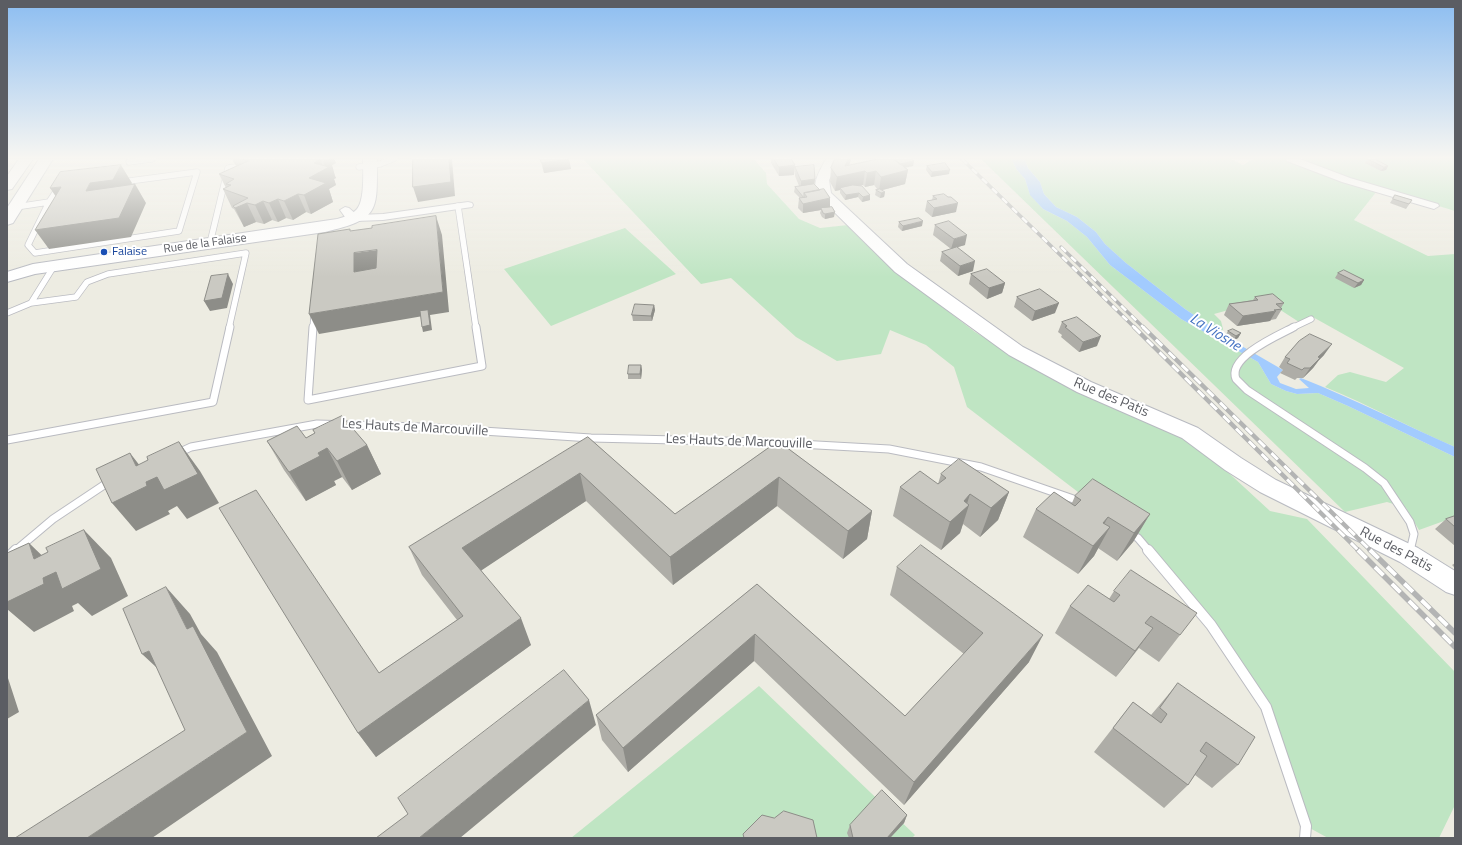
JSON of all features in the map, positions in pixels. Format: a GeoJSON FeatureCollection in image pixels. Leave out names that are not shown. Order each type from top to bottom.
{"type":"FeatureCollection","features":[{"type":"Feature","properties":{"kind":"main road"},"geometry":{"type":"LineString","coordinates":[[7,220],[21,198]]}},
{"type":"Feature","properties":{"kind":"main road"},"geometry":{"type":"LineString","coordinates":[[350,214],[365,210],[369,203],[369,198]]}},
{"type":"Feature","properties":{"kind":"main road","name":"Rue des Patis"},"geometry":{"type":"LineString","coordinates":[[829,198],[901,268],[1016,351],[1048,370],[1084,387],[1190,433],[1251,476],[1268,486],[1409,555],[1455,584]]}},
{"type":"Feature","properties":{"kind":"main road","name":"Rue de la Falaise"},"geometry":{"type":"LineString","coordinates":[[7,277],[33,269],[282,232],[317,229],[341,223],[350,214]]}},
{"type":"Feature","properties":{"kind":"main road","name":"Rue de la Falaise"},"geometry":{"type":"LineString","coordinates":[[7,268],[33,269]]}},
{"type":"Feature","properties":{"kind":"street"},"geometry":{"type":"LineString","coordinates":[[1408,198],[1434,206]]}},
{"type":"Feature","properties":{"kind":"street"},"geometry":{"type":"LineString","coordinates":[[350,214],[383,217],[463,206]]}},
{"type":"Feature","properties":{"kind":"lane"},"geometry":{"type":"LineString","coordinates":[[52,198],[28,245],[35,254],[179,231],[189,198]]}},
{"type":"Feature","properties":{"kind":"lane"},"geometry":{"type":"LineString","coordinates":[[210,243],[221,198]]}},
{"type":"Feature","properties":{"kind":"lane"},"geometry":{"type":"LineString","coordinates":[[16,207],[50,202]]}},
{"type":"Feature","properties":{"kind":"lane"},"geometry":{"type":"LineString","coordinates":[[315,308],[308,400],[482,366],[463,206]]}},
{"type":"Feature","properties":{"kind":"lane"},"geometry":{"type":"LineString","coordinates":[[7,314],[31,303],[76,297],[87,282],[108,274],[246,253],[213,402],[7,440]]}},
{"type":"Feature","properties":{"kind":"lane"},"geometry":{"type":"LineString","coordinates":[[31,303],[54,266]]}},
{"type":"Feature","properties":{"kind":"lane"},"geometry":{"type":"LineString","coordinates":[[1311,319],[1243,356],[1235,369],[1235,376],[1241,384],[1365,468],[1384,484],[1400,505],[1410,522],[1414,534],[1409,555]]}},
{"type":"Feature","properties":{"kind":"lane","name":"Les Hauts de Marcouville"},"geometry":{"type":"LineString","coordinates":[[169,457],[191,447],[317,424],[421,427],[591,438],[764,442],[889,449],[981,468],[1083,502],[1089,506]]}},
{"type":"Feature","properties":{"kind":"lane"},"geometry":{"type":"LineString","coordinates":[[7,559],[43,526],[104,485],[118,479]]}},
{"type":"Feature","properties":{"kind":"lane"},"geometry":{"type":"LineString","coordinates":[[1119,526],[1138,538],[1211,625],[1266,707],[1306,826],[1305,838]]}},
{"type":"Feature","properties":{"kind":"green space"},"geometry":{"type":"Polygon","coordinates":[[[620,198],[780,198],[799,219],[820,228],[848,225],[893,269],[975,332],[1044,373],[1160,423],[1207,453],[1270,511],[1307,519],[1455,672],[1455,805],[1439,838],[1328,838],[1306,826],[1266,707],[1211,625],[1138,538],[967,407],[954,367],[926,345],[890,330],[881,354],[837,361],[796,337],[731,278],[701,284],[620,198]]]}},
{"type":"Feature","properties":{"kind":"green space"},"geometry":{"type":"Polygon","coordinates":[[[1022,198],[1034,198],[1043,209],[1067,221],[1087,237],[1110,265],[1181,319],[1258,362],[1271,384],[1297,394],[1318,393],[1455,457],[1455,517],[1419,530],[1406,508],[1387,502],[1345,512],[1022,198]]]}},
{"type":"Feature","properties":{"kind":"green space"},"geometry":{"type":"Polygon","coordinates":[[[1048,198],[1371,198],[1354,220],[1428,256],[1455,254],[1455,447],[1325,387],[1338,375],[1350,372],[1386,382],[1404,368],[1311,316],[1299,322],[1265,300],[1214,314],[1221,321],[1223,329],[1221,333],[1185,309],[1126,263],[1105,244],[1096,232],[1077,217],[1056,207],[1048,198]]]}},
{"type":"Feature","properties":{"kind":"green space"},"geometry":{"type":"Polygon","coordinates":[[[1414,198],[1455,198],[1455,211],[1414,198]]]}},
{"type":"Feature","properties":{"kind":"green space"},"geometry":{"type":"Polygon","coordinates":[[[625,228],[676,274],[551,326],[504,269],[625,228]]]}},
{"type":"Feature","properties":{"kind":"green space"},"geometry":{"type":"Polygon","coordinates":[[[759,686],[915,835],[912,838],[571,838],[759,686]]]}},
{"type":"Feature","properties":{"kind":"water","name":"La Viosne"},"geometry":{"type":"Polygon","coordinates":[[[1033,198],[1048,198],[1056,207],[1077,217],[1096,232],[1105,244],[1126,263],[1185,309],[1233,341],[1283,370],[1277,377],[1280,383],[1296,389],[1309,388],[1299,379],[1301,378],[1321,386],[1455,447],[1455,457],[1318,393],[1297,394],[1271,384],[1258,362],[1181,319],[1110,265],[1087,237],[1067,221],[1043,209],[1033,198]]]}},
{"type":"Feature","properties":{"kind":"building"},"geometry":{"type":"Polygon","coordinates":[[[54,198],[128,198],[119,218],[35,230],[54,198]]]}},
{"type":"Feature","properties":{"kind":"building"},"geometry":{"type":"Polygon","coordinates":[[[247,198],[289,198],[284,201],[278,199],[269,203],[263,201],[255,205],[247,203],[235,208],[233,206],[247,198]]]}},
{"type":"Feature","properties":{"kind":"building"},"geometry":{"type":"Polygon","coordinates":[[[799,198],[828,198],[803,204],[799,198]]]}},
{"type":"Feature","properties":{"kind":"building"},"geometry":{"type":"Polygon","coordinates":[[[953,198],[958,203],[934,208],[927,201],[953,198]]]}},
{"type":"Feature","properties":{"kind":"building"},"geometry":{"type":"Polygon","coordinates":[[[1407,198],[1412,200],[1409,204],[1393,199],[1407,198]]]}},
{"type":"Feature","properties":{"kind":"building"},"geometry":{"type":"Polygon","coordinates":[[[832,207],[835,212],[825,214],[821,208],[832,207]]]}},
{"type":"Feature","properties":{"kind":"building"},"geometry":{"type":"Polygon","coordinates":[[[436,216],[443,292],[309,314],[318,234],[350,229],[350,231],[372,228],[372,226],[436,216]],[[377,250],[354,253],[354,272],[376,268],[377,250]]]}},
{"type":"Feature","properties":{"kind":"building"},"geometry":{"type":"Polygon","coordinates":[[[919,218],[923,221],[903,226],[899,222],[919,218]]]}},
{"type":"Feature","properties":{"kind":"building"},"geometry":{"type":"Polygon","coordinates":[[[949,221],[967,235],[954,239],[935,225],[949,221]]]}},
{"type":"Feature","properties":{"kind":"building"},"geometry":{"type":"Polygon","coordinates":[[[957,247],[975,261],[960,266],[942,252],[957,247]]]}},
{"type":"Feature","properties":{"kind":"building"},"geometry":{"type":"Polygon","coordinates":[[[987,269],[1005,283],[989,288],[971,274],[987,269]]]}},
{"type":"Feature","properties":{"kind":"building"},"geometry":{"type":"Polygon","coordinates":[[[1344,270],[1364,280],[1358,283],[1338,273],[1344,270]]]}},
{"type":"Feature","properties":{"kind":"building"},"geometry":{"type":"Polygon","coordinates":[[[228,274],[222,298],[204,301],[211,276],[228,274]]]}},
{"type":"Feature","properties":{"kind":"building"},"geometry":{"type":"Polygon","coordinates":[[[1040,289],[1059,303],[1035,311],[1017,297],[1040,289]]]}},
{"type":"Feature","properties":{"kind":"building"},"geometry":{"type":"Polygon","coordinates":[[[1273,294],[1284,303],[1276,304],[1282,309],[1243,316],[1229,304],[1258,300],[1255,297],[1273,294]]]}},
{"type":"Feature","properties":{"kind":"building"},"geometry":{"type":"Polygon","coordinates":[[[635,304],[654,305],[651,316],[632,315],[635,304]]]}},
{"type":"Feature","properties":{"kind":"building"},"geometry":{"type":"Polygon","coordinates":[[[428,310],[430,325],[422,327],[420,311],[428,310]]]}},
{"type":"Feature","properties":{"kind":"building"},"geometry":{"type":"Polygon","coordinates":[[[1077,317],[1101,336],[1083,342],[1065,327],[1067,326],[1062,322],[1077,317]]]}},
{"type":"Feature","properties":{"kind":"building"},"geometry":{"type":"Polygon","coordinates":[[[1233,329],[1241,333],[1236,336],[1228,331],[1233,329]]]}},
{"type":"Feature","properties":{"kind":"building"},"geometry":{"type":"Polygon","coordinates":[[[1310,334],[1332,344],[1318,357],[1320,358],[1310,368],[1304,368],[1302,370],[1287,363],[1290,359],[1285,357],[1299,341],[1310,334]]]}},
{"type":"Feature","properties":{"kind":"building"},"geometry":{"type":"Polygon","coordinates":[[[629,365],[641,365],[640,374],[628,374],[629,365]]]}},
{"type":"Feature","properties":{"kind":"building"},"geometry":{"type":"Polygon","coordinates":[[[342,416],[367,445],[337,461],[327,448],[318,453],[320,456],[289,472],[267,441],[297,426],[306,438],[315,433],[313,430],[342,416]]]}},
{"type":"Feature","properties":{"kind":"building"},"geometry":{"type":"Polygon","coordinates":[[[588,437],[675,514],[778,441],[872,511],[848,531],[779,477],[670,557],[580,473],[462,548],[521,618],[358,733],[219,508],[256,490],[379,673],[463,616],[409,547],[588,437]]]}},
{"type":"Feature","properties":{"kind":"building"},"geometry":{"type":"Polygon","coordinates":[[[179,442],[198,474],[164,490],[157,477],[146,482],[147,486],[112,503],[96,469],[130,453],[136,466],[148,460],[147,457],[179,442]]]}},
{"type":"Feature","properties":{"kind":"building"},"geometry":{"type":"Polygon","coordinates":[[[959,459],[1009,492],[991,508],[970,494],[964,501],[969,505],[950,522],[900,487],[920,471],[938,484],[946,478],[941,474],[959,459]]]}},
{"type":"Feature","properties":{"kind":"building"},"geometry":{"type":"Polygon","coordinates":[[[1093,479],[1150,514],[1134,533],[1108,517],[1103,523],[1110,527],[1093,546],[1036,509],[1054,492],[1075,506],[1081,500],[1075,496],[1093,479]]]}},
{"type":"Feature","properties":{"kind":"building"},"geometry":{"type":"Polygon","coordinates":[[[1455,516],[1455,527],[1446,519],[1455,516]]]}},
{"type":"Feature","properties":{"kind":"building"},"geometry":{"type":"Polygon","coordinates":[[[84,530],[101,569],[62,589],[56,572],[43,578],[44,584],[7,602],[7,553],[29,543],[34,559],[48,552],[46,548],[84,530]]]}},
{"type":"Feature","properties":{"kind":"building"},"geometry":{"type":"Polygon","coordinates":[[[921,545],[1043,635],[914,782],[755,634],[623,748],[596,715],[757,584],[905,716],[983,633],[897,567],[921,545]]]}},
{"type":"Feature","properties":{"kind":"building"},"geometry":{"type":"Polygon","coordinates":[[[1131,570],[1197,613],[1180,635],[1151,616],[1145,623],[1153,628],[1135,651],[1070,606],[1088,585],[1114,602],[1120,595],[1114,591],[1131,570]]]}},
{"type":"Feature","properties":{"kind":"building"},"geometry":{"type":"Polygon","coordinates":[[[166,587],[187,629],[193,626],[247,732],[87,838],[15,838],[185,730],[149,651],[142,654],[123,609],[166,587]]]}},
{"type":"Feature","properties":{"kind":"building"},"geometry":{"type":"Polygon","coordinates":[[[564,670],[589,700],[419,838],[376,838],[408,814],[398,798],[564,670]]]}},
{"type":"Feature","properties":{"kind":"building"},"geometry":{"type":"Polygon","coordinates":[[[1178,683],[1255,737],[1238,765],[1206,742],[1200,751],[1207,756],[1188,785],[1113,728],[1133,702],[1161,723],[1167,714],[1160,708],[1178,683]]]}},
{"type":"Feature","properties":{"kind":"building"},"geometry":{"type":"Polygon","coordinates":[[[882,790],[907,815],[887,838],[853,838],[850,825],[882,790]]]}},
{"type":"Feature","properties":{"kind":"building"},"geometry":{"type":"Polygon","coordinates":[[[784,811],[813,820],[817,838],[744,838],[743,834],[762,815],[774,818],[784,811]]]}},
{"type":"Feature","properties":{"kind":"railway"},"geometry":{"type":"LineString","coordinates":[[1002,198],[1135,328]]}},
{"type":"Feature","properties":{"kind":"railway"},"geometry":{"type":"LineString","coordinates":[[1061,247],[1144,328]]}},
{"type":"Feature","properties":{"kind":"railway"},"geometry":{"type":"LineString","coordinates":[[1134,327],[1359,551]]}},
{"type":"Feature","properties":{"kind":"railway"},"geometry":{"type":"LineString","coordinates":[[1143,327],[1371,551]]}},
{"type":"Feature","properties":{"kind":"railway"},"geometry":{"type":"LineString","coordinates":[[1370,550],[1455,633]]}},
{"type":"Feature","properties":{"kind":"railway"},"geometry":{"type":"LineString","coordinates":[[1359,551],[1455,647]]}},
{"type":"Feature","properties":{"kind":"place","name":"Falaise"},"geometry":{"type":"Point","coordinates":[104,252]}}]}
